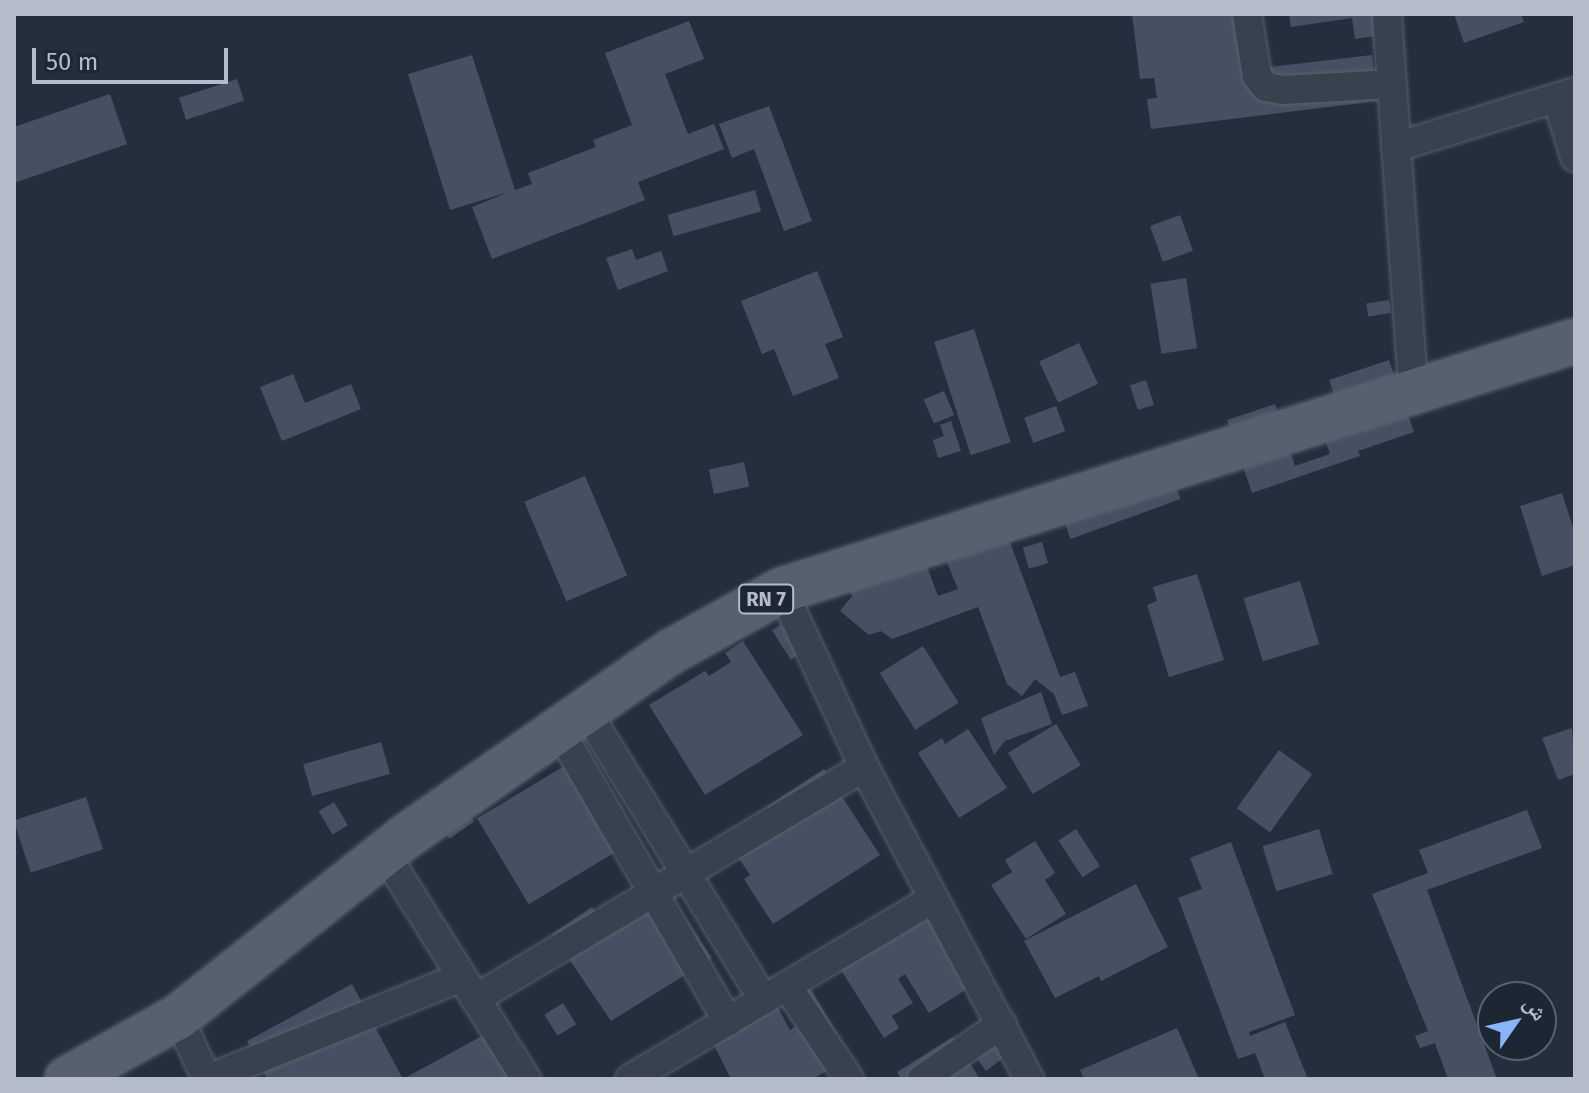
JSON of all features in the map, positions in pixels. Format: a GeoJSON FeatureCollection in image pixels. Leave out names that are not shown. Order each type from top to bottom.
{"type":"FeatureCollection","features":[{"type":"Feature","properties":{"kind":"main road","name":"RN 7"},"geometry":{"type":"LineString","coordinates":[[67,1079],[178,1017],[385,854],[672,651],[782,590],[1575,341]]}},
{"type":"Feature","properties":{"kind":"street"},"geometry":{"type":"LineString","coordinates":[[1247,14],[1257,76],[1266,87],[1283,90],[1392,84]]}},
{"type":"Feature","properties":{"kind":"street"},"geometry":{"type":"LineString","coordinates":[[1387,14],[1413,390]]}},
{"type":"Feature","properties":{"kind":"street"},"geometry":{"type":"LineString","coordinates":[[1396,147],[1566,95],[1575,157]]}},
{"type":"Feature","properties":{"kind":"street"},"geometry":{"type":"LineString","coordinates":[[782,590],[864,767],[1029,1079]]}},
{"type":"Feature","properties":{"kind":"street"},"geometry":{"type":"LineString","coordinates":[[573,720],[776,993],[849,1079]]}},
{"type":"Feature","properties":{"kind":"street"},"geometry":{"type":"LineString","coordinates":[[573,720],[654,893],[728,1021]]}},
{"type":"Feature","properties":{"kind":"street"},"geometry":{"type":"LineString","coordinates":[[178,1017],[208,1079],[469,988],[654,893],[864,767]]}},
{"type":"Feature","properties":{"kind":"street"},"geometry":{"type":"LineString","coordinates":[[385,854],[526,1079]]}},
{"type":"Feature","properties":{"kind":"street"},"geometry":{"type":"LineString","coordinates":[[632,1079],[932,900]]}},
{"type":"Feature","properties":{"kind":"street"},"geometry":{"type":"LineString","coordinates":[[922,1079],[1002,1024]]}},
{"type":"Feature","properties":{"kind":"building"},"geometry":{"type":"Polygon","coordinates":[[[1132,14],[1246,14],[1253,69],[1372,55],[1377,101],[1151,129],[1147,99],[1157,98],[1154,78],[1140,79],[1132,14]]]}},
{"type":"Feature","properties":{"kind":"building"},"geometry":{"type":"Polygon","coordinates":[[[1289,14],[1379,14],[1382,35],[1355,39],[1352,18],[1291,27],[1289,14]]]}},
{"type":"Feature","properties":{"kind":"building"},"geometry":{"type":"Polygon","coordinates":[[[1454,14],[1521,14],[1524,22],[1464,43],[1454,14]]]}},
{"type":"Feature","properties":{"kind":"building"},"geometry":{"type":"Polygon","coordinates":[[[689,21],[704,59],[665,74],[688,134],[714,124],[724,149],[638,182],[645,200],[492,259],[472,207],[509,192],[450,210],[408,74],[472,55],[515,190],[532,184],[528,173],[596,147],[593,140],[632,125],[605,53],[689,21]]]}},
{"type":"Feature","properties":{"kind":"building"},"geometry":{"type":"Polygon","coordinates":[[[237,79],[244,101],[186,120],[179,98],[237,79]]]}},
{"type":"Feature","properties":{"kind":"building"},"geometry":{"type":"Polygon","coordinates":[[[110,94],[127,144],[14,183],[14,127],[110,94]]]}},
{"type":"Feature","properties":{"kind":"building"},"geometry":{"type":"Polygon","coordinates":[[[769,106],[812,221],[784,231],[754,149],[732,158],[719,124],[769,106]]]}},
{"type":"Feature","properties":{"kind":"building"},"geometry":{"type":"Polygon","coordinates":[[[755,190],[761,211],[674,236],[668,215],[755,190]]]}},
{"type":"Feature","properties":{"kind":"building"},"geometry":{"type":"Polygon","coordinates":[[[1180,215],[1193,251],[1163,262],[1150,226],[1180,215]]]}},
{"type":"Feature","properties":{"kind":"building"},"geometry":{"type":"Polygon","coordinates":[[[632,249],[636,260],[661,251],[668,271],[618,290],[606,258],[632,249]]]}},
{"type":"Feature","properties":{"kind":"building"},"geometry":{"type":"Polygon","coordinates":[[[817,271],[843,337],[825,344],[839,378],[793,396],[774,349],[762,354],[741,301],[817,271]]]}},
{"type":"Feature","properties":{"kind":"building"},"geometry":{"type":"Polygon","coordinates":[[[1186,278],[1197,348],[1162,354],[1150,284],[1186,278]]]}},
{"type":"Feature","properties":{"kind":"building"},"geometry":{"type":"Polygon","coordinates":[[[1389,300],[1391,313],[1368,316],[1366,304],[1389,300]]]}},
{"type":"Feature","properties":{"kind":"building"},"geometry":{"type":"Polygon","coordinates":[[[974,329],[1011,442],[971,455],[934,342],[974,329]]]}},
{"type":"Feature","properties":{"kind":"building"},"geometry":{"type":"Polygon","coordinates":[[[1079,343],[1098,384],[1058,402],[1039,362],[1079,343]]]}},
{"type":"Feature","properties":{"kind":"building"},"geometry":{"type":"Polygon","coordinates":[[[1389,360],[1414,432],[1358,451],[1360,456],[1252,493],[1227,420],[1275,404],[1295,466],[1330,454],[1321,428],[1343,421],[1329,380],[1389,360]]]}},
{"type":"Feature","properties":{"kind":"building"},"geometry":{"type":"Polygon","coordinates":[[[293,374],[305,403],[351,384],[361,409],[282,441],[260,387],[293,374]]]}},
{"type":"Feature","properties":{"kind":"building"},"geometry":{"type":"Polygon","coordinates":[[[1146,380],[1154,405],[1138,410],[1130,385],[1146,380]]]}},
{"type":"Feature","properties":{"kind":"building"},"geometry":{"type":"Polygon","coordinates":[[[944,391],[954,415],[934,424],[924,400],[944,391]]]}},
{"type":"Feature","properties":{"kind":"building"},"geometry":{"type":"Polygon","coordinates":[[[1056,406],[1065,431],[1033,443],[1024,418],[1056,406]]]}},
{"type":"Feature","properties":{"kind":"building"},"geometry":{"type":"Polygon","coordinates":[[[951,421],[961,451],[938,458],[933,440],[944,436],[940,425],[951,421]]]}},
{"type":"Feature","properties":{"kind":"building"},"geometry":{"type":"Polygon","coordinates":[[[1164,454],[1180,499],[1070,539],[1054,494],[1164,454]]]}},
{"type":"Feature","properties":{"kind":"building"},"geometry":{"type":"Polygon","coordinates":[[[744,462],[749,486],[714,494],[709,469],[744,462]]]}},
{"type":"Feature","properties":{"kind":"building"},"geometry":{"type":"Polygon","coordinates":[[[585,476],[627,575],[566,601],[524,502],[585,476]]]}},
{"type":"Feature","properties":{"kind":"building"},"geometry":{"type":"Polygon","coordinates":[[[1562,493],[1575,534],[1575,565],[1542,576],[1520,506],[1562,493]]]}},
{"type":"Feature","properties":{"kind":"building"},"geometry":{"type":"Polygon","coordinates":[[[1001,518],[1060,677],[1075,672],[1088,706],[1062,715],[1054,694],[1035,679],[1022,696],[1007,684],[978,607],[892,639],[881,631],[869,635],[840,611],[852,596],[839,562],[915,534],[938,596],[958,589],[938,541],[1001,518]]]}},
{"type":"Feature","properties":{"kind":"building"},"geometry":{"type":"Polygon","coordinates":[[[1042,542],[1048,563],[1029,569],[1023,548],[1042,542]]]}},
{"type":"Feature","properties":{"kind":"building"},"geometry":{"type":"Polygon","coordinates":[[[1197,574],[1224,660],[1169,677],[1147,605],[1157,601],[1153,587],[1197,574]]]}},
{"type":"Feature","properties":{"kind":"building"},"geometry":{"type":"Polygon","coordinates":[[[1300,581],[1319,644],[1263,661],[1244,598],[1300,581]]]}},
{"type":"Feature","properties":{"kind":"building"},"geometry":{"type":"Polygon","coordinates":[[[797,614],[816,643],[791,660],[772,630],[797,614]]]}},
{"type":"Feature","properties":{"kind":"building"},"geometry":{"type":"Polygon","coordinates":[[[743,641],[803,735],[705,795],[649,705],[705,671],[709,676],[731,662],[725,653],[743,641]]]}},
{"type":"Feature","properties":{"kind":"building"},"geometry":{"type":"Polygon","coordinates":[[[923,646],[959,703],[915,730],[880,673],[923,646]]]}},
{"type":"Feature","properties":{"kind":"building"},"geometry":{"type":"Polygon","coordinates":[[[1041,692],[1052,724],[1005,741],[994,755],[981,718],[1041,692]]]}},
{"type":"Feature","properties":{"kind":"building"},"geometry":{"type":"Polygon","coordinates":[[[1056,724],[1081,765],[1033,794],[1008,753],[1056,724]]]}},
{"type":"Feature","properties":{"kind":"building"},"geometry":{"type":"Polygon","coordinates":[[[1572,728],[1575,774],[1558,780],[1542,738],[1572,728]]]}},
{"type":"Feature","properties":{"kind":"building"},"geometry":{"type":"Polygon","coordinates":[[[968,729],[1007,788],[959,818],[918,753],[942,738],[945,744],[968,729]]]}},
{"type":"Feature","properties":{"kind":"building"},"geometry":{"type":"Polygon","coordinates":[[[381,742],[390,774],[312,796],[303,764],[381,742]]]}},
{"type":"Feature","properties":{"kind":"building"},"geometry":{"type":"Polygon","coordinates":[[[1279,750],[1312,774],[1270,832],[1237,808],[1279,750]]]}},
{"type":"Feature","properties":{"kind":"building"},"geometry":{"type":"Polygon","coordinates":[[[586,753],[638,839],[529,904],[477,818],[586,753]]]}},
{"type":"Feature","properties":{"kind":"building"},"geometry":{"type":"Polygon","coordinates":[[[824,769],[880,855],[773,924],[744,879],[750,875],[726,839],[780,824],[768,806],[824,769]]]}},
{"type":"Feature","properties":{"kind":"building"},"geometry":{"type":"Polygon","coordinates":[[[86,797],[103,849],[31,873],[14,820],[86,797]]]}},
{"type":"Feature","properties":{"kind":"building"},"geometry":{"type":"Polygon","coordinates":[[[334,802],[348,825],[332,834],[319,811],[334,802]]]}},
{"type":"Feature","properties":{"kind":"building"},"geometry":{"type":"Polygon","coordinates":[[[463,806],[474,822],[449,839],[438,823],[463,806]]]}},
{"type":"Feature","properties":{"kind":"building"},"geometry":{"type":"Polygon","coordinates":[[[1527,810],[1542,848],[1427,890],[1477,1025],[1477,1061],[1490,1061],[1497,1079],[1448,1079],[1435,1043],[1420,1048],[1415,1036],[1428,1031],[1372,894],[1428,873],[1419,850],[1527,810]]]}},
{"type":"Feature","properties":{"kind":"building"},"geometry":{"type":"Polygon","coordinates":[[[1076,829],[1100,866],[1082,877],[1058,840],[1076,829]]]}},
{"type":"Feature","properties":{"kind":"building"},"geometry":{"type":"Polygon","coordinates":[[[1319,829],[1333,874],[1276,891],[1263,846],[1319,829]]]}},
{"type":"Feature","properties":{"kind":"building"},"geometry":{"type":"Polygon","coordinates":[[[1035,841],[1055,873],[1045,880],[1066,914],[1026,939],[991,885],[1012,872],[1005,860],[1035,841]]]}},
{"type":"Feature","properties":{"kind":"building"},"geometry":{"type":"Polygon","coordinates":[[[1231,842],[1295,1015],[1249,1032],[1250,1036],[1285,1022],[1308,1079],[1265,1079],[1255,1053],[1238,1059],[1178,898],[1202,889],[1190,858],[1231,842]]]}},
{"type":"Feature","properties":{"kind":"building"},"geometry":{"type":"Polygon","coordinates":[[[655,874],[712,958],[611,1021],[552,934],[592,907],[596,913],[655,874]]]}},
{"type":"Feature","properties":{"kind":"building"},"geometry":{"type":"Polygon","coordinates":[[[1136,884],[1168,947],[1101,981],[1099,976],[1055,998],[1024,941],[1136,884]]]}},
{"type":"Feature","properties":{"kind":"building"},"geometry":{"type":"Polygon","coordinates":[[[928,895],[981,980],[929,1013],[905,974],[898,979],[913,1003],[892,1016],[899,1028],[884,1038],[827,948],[882,913],[895,935],[928,895]]]}},
{"type":"Feature","properties":{"kind":"building"},"geometry":{"type":"Polygon","coordinates":[[[801,972],[851,1058],[812,1079],[731,1079],[705,1027],[769,991],[790,1030],[796,1026],[774,987],[801,972]]]}},
{"type":"Feature","properties":{"kind":"building"},"geometry":{"type":"Polygon","coordinates":[[[352,984],[403,1079],[267,1079],[247,1041],[352,984]]]}},
{"type":"Feature","properties":{"kind":"building"},"geometry":{"type":"Polygon","coordinates":[[[563,1003],[576,1024],[558,1036],[544,1015],[563,1003]]]}},
{"type":"Feature","properties":{"kind":"building"},"geometry":{"type":"Polygon","coordinates":[[[1002,1017],[1003,1058],[986,1071],[973,1053],[1002,1017]]]}},
{"type":"Feature","properties":{"kind":"building"},"geometry":{"type":"Polygon","coordinates":[[[504,1024],[512,1079],[403,1079],[504,1024]]]}},
{"type":"Feature","properties":{"kind":"building"},"geometry":{"type":"Polygon","coordinates":[[[1177,1028],[1199,1079],[1084,1079],[1080,1070],[1177,1028]]]}},
{"type":"Feature","properties":{"kind":"building"},"geometry":{"type":"Polygon","coordinates":[[[953,1037],[980,1079],[901,1079],[897,1072],[953,1037]]]}}]}
